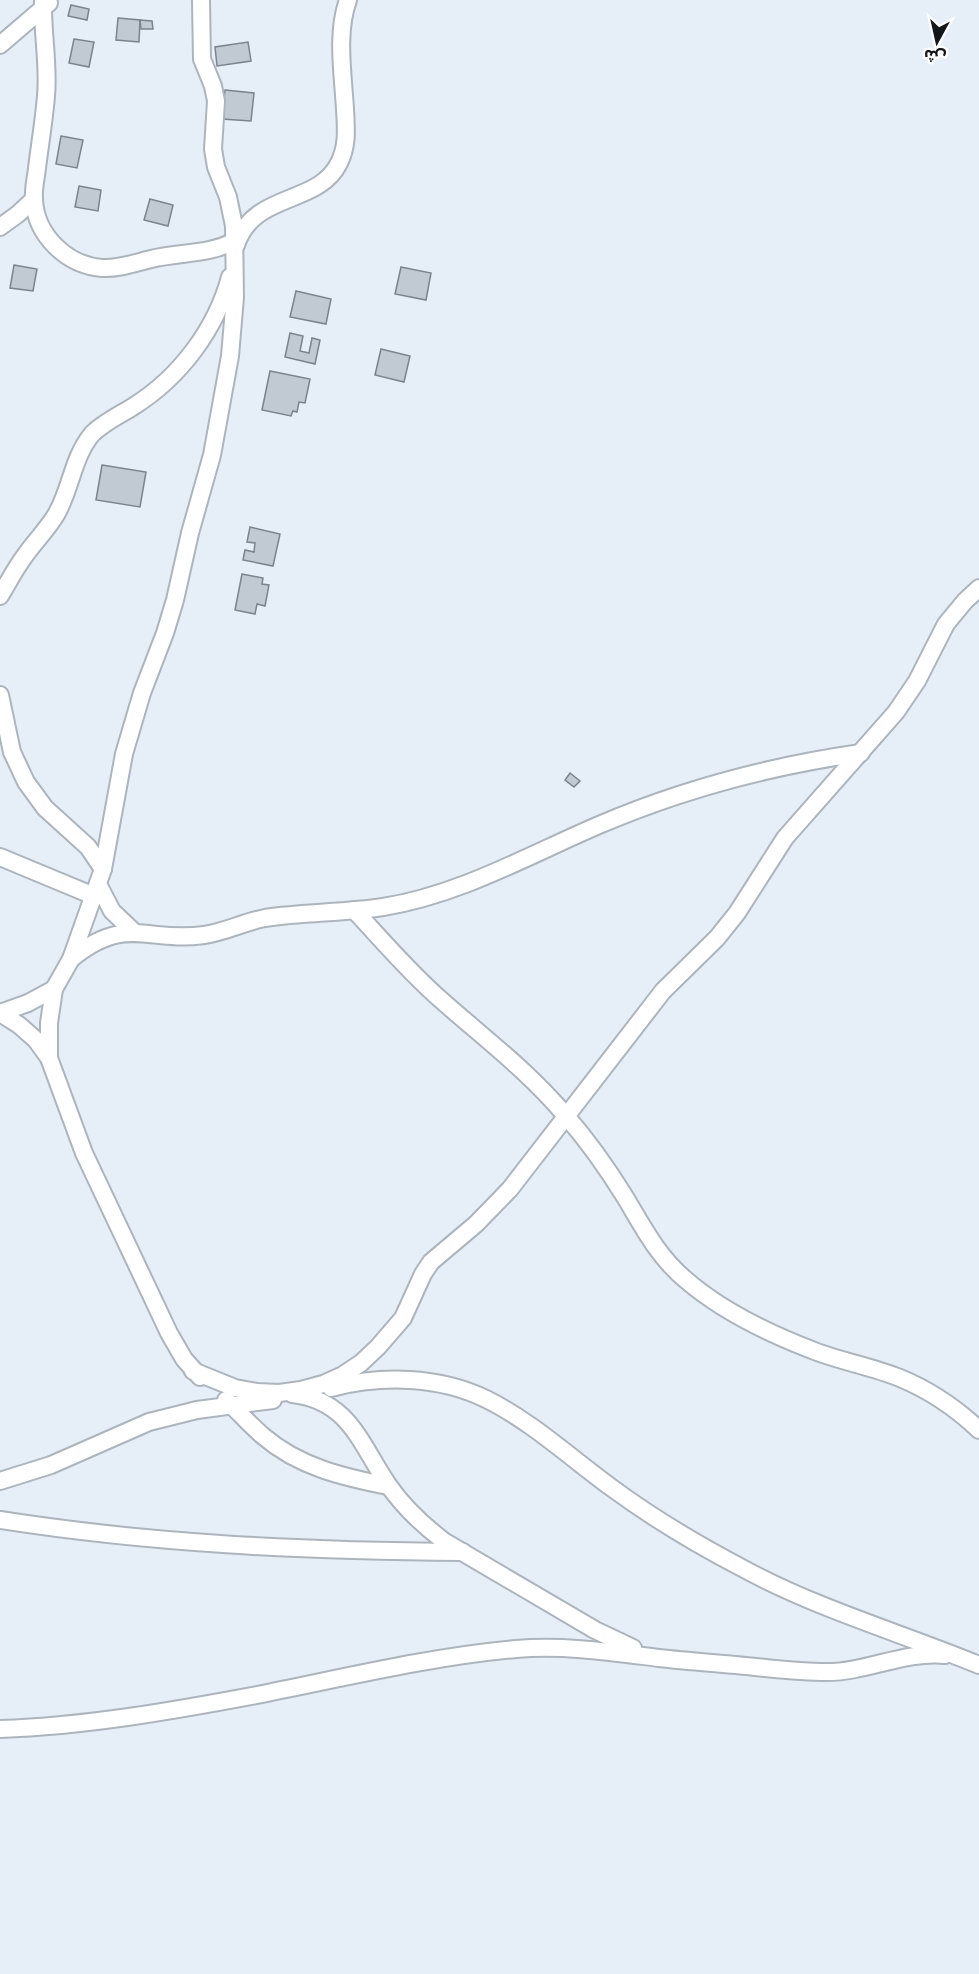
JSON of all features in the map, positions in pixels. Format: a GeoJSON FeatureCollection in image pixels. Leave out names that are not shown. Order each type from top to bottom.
{"type":"FeatureCollection","features":[{"type":"Feature","properties":{"kind":"street"},"geometry":{"type":"LineString","coordinates":[[49,1058],[49,1023],[54,989],[71,960],[98,883],[124,754],[142,693],[165,633],[212,455],[234,327],[235,245],[232,212],[214,158],[213,132],[216,101],[202,58],[201,0]]}},
{"type":"Feature","properties":{"kind":"street"},"geometry":{"type":"LineString","coordinates":[[0,596],[23,558],[56,515],[68,490],[76,462],[92,435],[103,425],[151,394],[179,367],[203,338],[224,295],[235,245],[254,217],[264,209],[319,185],[338,165],[346,139],[342,35],[348,0]]}},
{"type":"Feature","properties":{"kind":"street"},"geometry":{"type":"LineString","coordinates":[[46,3],[46,93],[34,199],[37,216],[44,232],[69,258],[85,265],[102,268],[120,267],[153,258],[212,251],[235,245]]}},
{"type":"Feature","properties":{"kind":"street"},"geometry":{"type":"LineString","coordinates":[[0,45],[46,3]]}},
{"type":"Feature","properties":{"kind":"street"},"geometry":{"type":"LineString","coordinates":[[0,227],[34,199]]}},
{"type":"Feature","properties":{"kind":"street"},"geometry":{"type":"LineString","coordinates":[[279,1393],[301,1390],[343,1375],[361,1363],[378,1347],[403,1318],[431,1262],[476,1224],[510,1189],[663,991],[717,938],[737,913],[785,838],[861,753],[907,697],[946,624],[979,588]]}},
{"type":"Feature","properties":{"kind":"street"},"geometry":{"type":"LineString","coordinates":[[0,694],[12,752],[26,782],[45,808],[88,847],[104,898],[111,911],[133,931]]}},
{"type":"Feature","properties":{"kind":"street"},"geometry":{"type":"LineString","coordinates":[[71,960],[84,948],[100,940],[133,931],[201,935],[267,918],[408,903],[443,892],[608,821],[681,794],[768,769],[861,753]]}},
{"type":"Feature","properties":{"kind":"street"},"geometry":{"type":"LineString","coordinates":[[0,857],[98,883]]}},
{"type":"Feature","properties":{"kind":"street"},"geometry":{"type":"LineString","coordinates":[[354,910],[416,977],[520,1067],[567,1118],[612,1177],[646,1234],[664,1259],[686,1280],[736,1314],[790,1341],[901,1378],[925,1390],[949,1404],[979,1430]]}},
{"type":"Feature","properties":{"kind":"street"},"geometry":{"type":"LineString","coordinates":[[0,1013],[28,1003],[54,989]]}},
{"type":"Feature","properties":{"kind":"street"},"geometry":{"type":"LineString","coordinates":[[0,1013],[19,1025],[36,1040],[49,1058],[84,1153],[175,1347],[193,1371],[264,1437],[285,1453],[308,1465],[388,1486]]}},
{"type":"Feature","properties":{"kind":"street"},"geometry":{"type":"LineString","coordinates":[[193,1371],[235,1388],[299,1395],[322,1402],[346,1419],[388,1486],[400,1502],[422,1523],[463,1552],[595,1630],[658,1658]]}},
{"type":"Feature","properties":{"kind":"street"},"geometry":{"type":"LineString","coordinates":[[0,1481],[69,1458],[149,1422],[197,1410],[299,1395],[356,1382],[390,1379],[431,1382],[476,1394],[517,1417],[657,1519],[719,1556],[793,1593],[979,1665]]}},
{"type":"Feature","properties":{"kind":"street"},"geometry":{"type":"LineString","coordinates":[[0,1520],[185,1542],[242,1546],[463,1552]]}},
{"type":"Feature","properties":{"kind":"street"},"geometry":{"type":"LineString","coordinates":[[0,1729],[54,1726],[142,1715],[467,1654],[551,1647],[587,1648],[658,1658],[828,1672],[864,1669],[919,1655],[957,1656]]}},
{"type":"Feature","properties":{"kind":"building"},"geometry":{"type":"Polygon","coordinates":[[[71,5],[89,9],[87,20],[68,16],[71,5]]]}},
{"type":"Feature","properties":{"kind":"building"},"geometry":{"type":"Polygon","coordinates":[[[118,18],[140,20],[139,42],[116,40],[118,18]]]}},
{"type":"Feature","properties":{"kind":"building"},"geometry":{"type":"Polygon","coordinates":[[[140,20],[152,21],[153,29],[141,29],[140,20]]]}},
{"type":"Feature","properties":{"kind":"building"},"geometry":{"type":"Polygon","coordinates":[[[74,39],[94,42],[89,67],[69,63],[74,39]]]}},
{"type":"Feature","properties":{"kind":"building"},"geometry":{"type":"Polygon","coordinates":[[[248,42],[251,61],[217,66],[215,47],[248,42]]]}},
{"type":"Feature","properties":{"kind":"building"},"geometry":{"type":"Polygon","coordinates":[[[225,90],[254,93],[251,121],[222,119],[225,90]]]}},
{"type":"Feature","properties":{"kind":"building"},"geometry":{"type":"Polygon","coordinates":[[[61,136],[83,140],[77,168],[56,164],[61,136]]]}},
{"type":"Feature","properties":{"kind":"building"},"geometry":{"type":"Polygon","coordinates":[[[79,186],[101,190],[98,211],[75,207],[79,186]]]}},
{"type":"Feature","properties":{"kind":"building"},"geometry":{"type":"Polygon","coordinates":[[[150,199],[173,205],[168,226],[144,220],[150,199]]]}},
{"type":"Feature","properties":{"kind":"building"},"geometry":{"type":"Polygon","coordinates":[[[14,265],[37,269],[33,291],[10,288],[14,265]]]}},
{"type":"Feature","properties":{"kind":"building"},"geometry":{"type":"Polygon","coordinates":[[[401,267],[431,273],[426,300],[395,294],[401,267]]]}},
{"type":"Feature","properties":{"kind":"building"},"geometry":{"type":"Polygon","coordinates":[[[296,291],[331,299],[326,324],[290,317],[296,291]]]}},
{"type":"Feature","properties":{"kind":"building"},"geometry":{"type":"Polygon","coordinates":[[[290,333],[303,336],[300,351],[309,353],[312,338],[320,340],[315,364],[285,357],[290,333]]]}},
{"type":"Feature","properties":{"kind":"building"},"geometry":{"type":"Polygon","coordinates":[[[381,349],[410,356],[404,382],[375,375],[381,349]]]}},
{"type":"Feature","properties":{"kind":"building"},"geometry":{"type":"Polygon","coordinates":[[[270,371],[310,379],[305,403],[299,402],[297,412],[293,411],[291,416],[262,410],[270,371]]]}},
{"type":"Feature","properties":{"kind":"building"},"geometry":{"type":"Polygon","coordinates":[[[102,465],[146,472],[140,507],[96,500],[102,465]]]}},
{"type":"Feature","properties":{"kind":"building"},"geometry":{"type":"Polygon","coordinates":[[[250,527],[280,534],[273,566],[243,560],[245,550],[254,552],[255,543],[247,542],[250,527]]]}},
{"type":"Feature","properties":{"kind":"building"},"geometry":{"type":"Polygon","coordinates":[[[242,574],[263,578],[262,584],[269,585],[265,606],[257,604],[255,614],[235,610],[242,574]]]}},
{"type":"Feature","properties":{"kind":"building"},"geometry":{"type":"Polygon","coordinates":[[[570,773],[580,781],[574,787],[565,780],[570,773]]]}}]}
